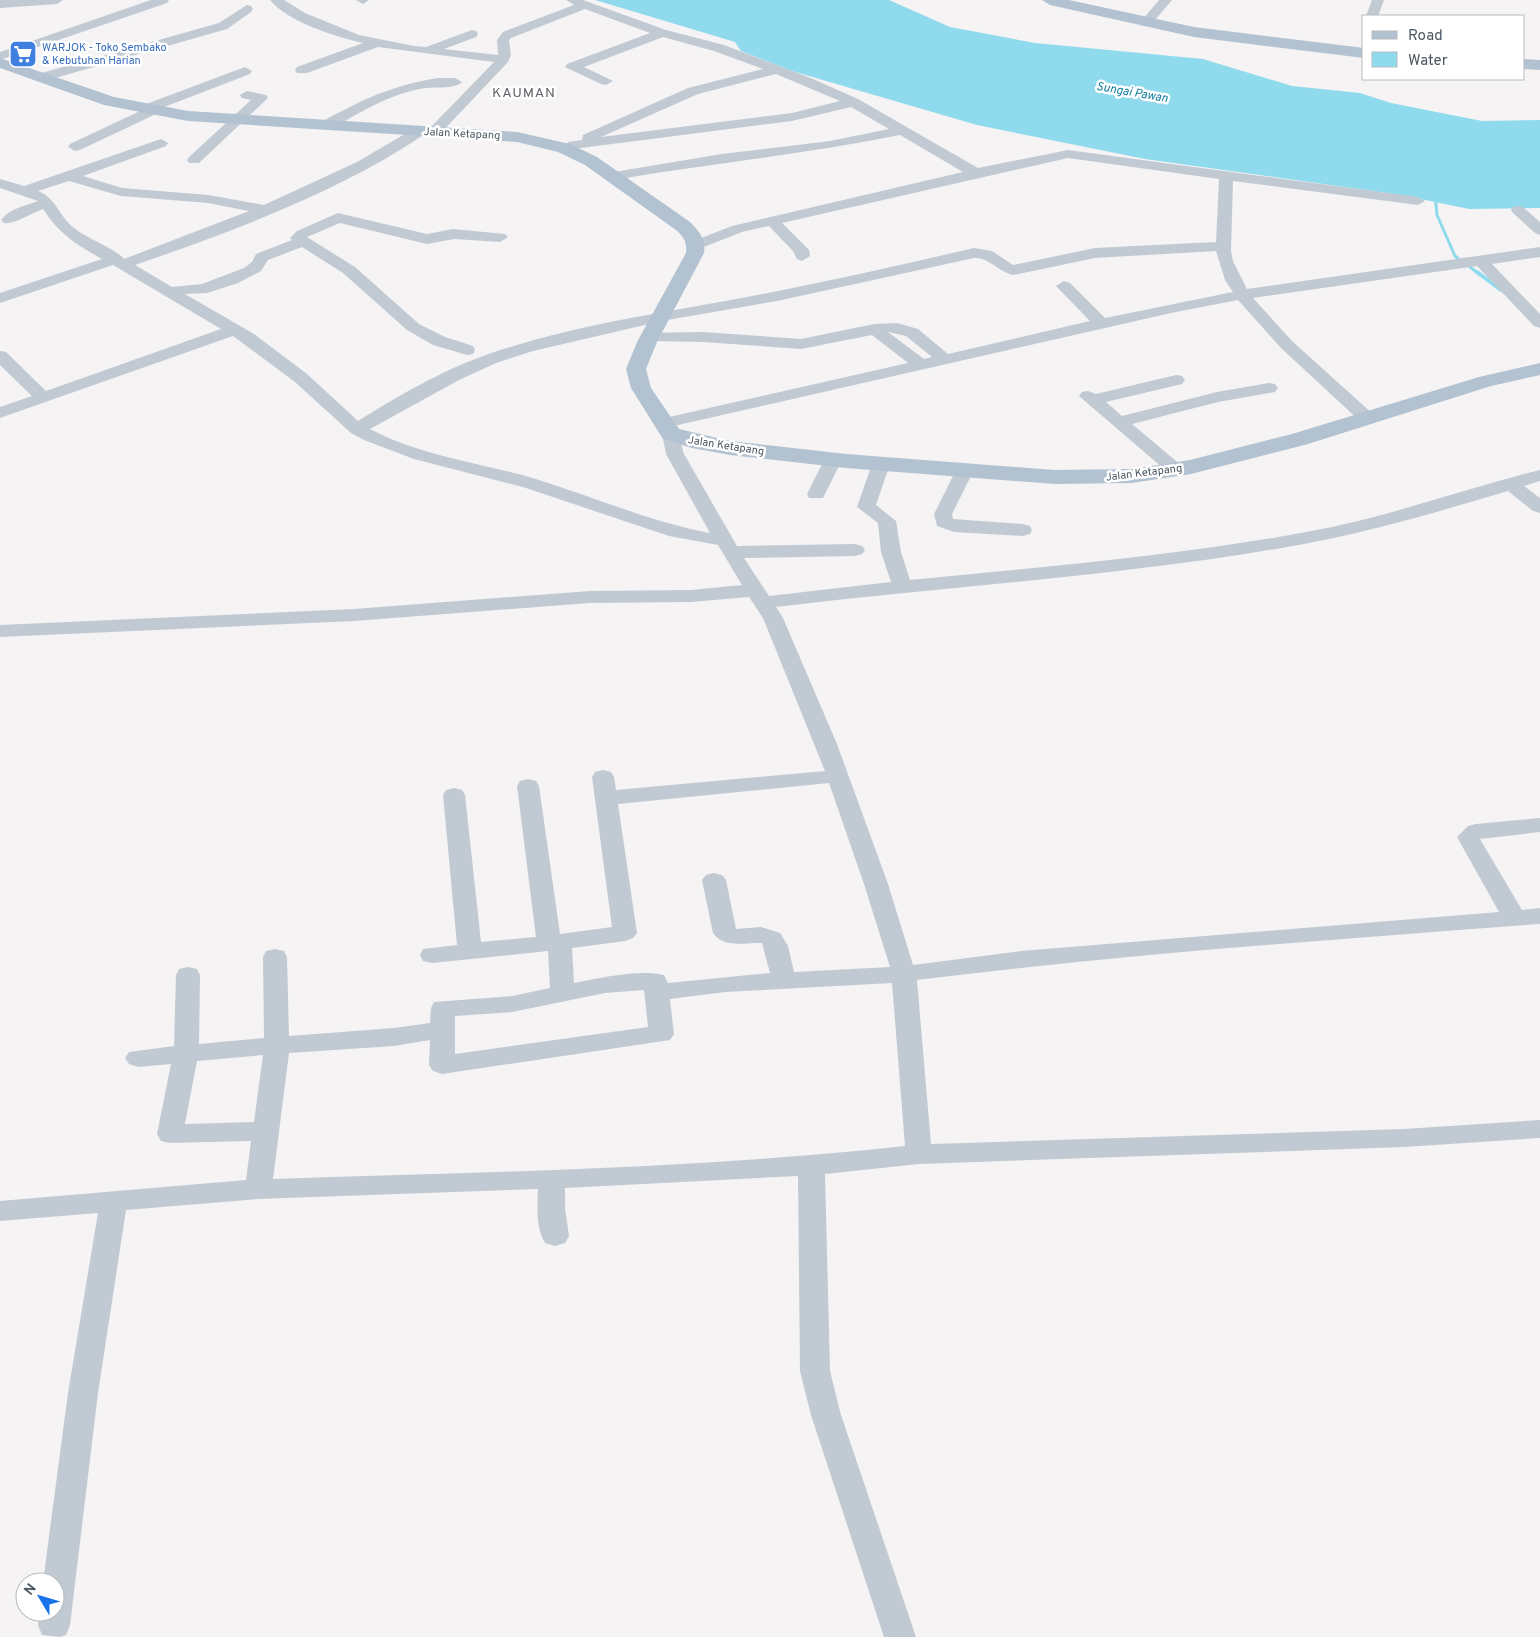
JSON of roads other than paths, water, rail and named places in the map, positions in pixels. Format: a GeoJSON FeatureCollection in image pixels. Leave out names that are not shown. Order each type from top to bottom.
{"type":"FeatureCollection","features":[{"type":"Feature","properties":{"kind":"main road"},"geometry":{"type":"LineString","coordinates":[[1060,1],[1146,23],[1228,37],[1362,53]]}},
{"type":"Feature","properties":{"kind":"main road","name":"Jalan Ketapang"},"geometry":{"type":"LineString","coordinates":[[0,59],[110,101],[150,110],[236,120],[517,137],[568,146],[614,176],[693,238]]}},
{"type":"Feature","properties":{"kind":"main road"},"geometry":{"type":"LineString","coordinates":[[1525,64],[1540,65]]}},
{"type":"Feature","properties":{"kind":"main road"},"geometry":{"type":"LineString","coordinates":[[668,428],[637,379],[638,360],[692,262],[693,238]]}},
{"type":"Feature","properties":{"kind":"main road","name":"Jalan Ketapang"},"geometry":{"type":"LineString","coordinates":[[668,428],[685,440],[722,447],[833,460],[1101,478],[1176,470],[1300,439],[1494,380],[1540,369]]}},
{"type":"Feature","properties":{"kind":"street"},"geometry":{"type":"LineString","coordinates":[[0,4],[57,0]]}},
{"type":"Feature","properties":{"kind":"street"},"geometry":{"type":"LineString","coordinates":[[0,59],[163,0]]}},
{"type":"Feature","properties":{"kind":"street"},"geometry":{"type":"LineString","coordinates":[[276,0],[320,26],[380,42],[427,51],[503,59]]}},
{"type":"Feature","properties":{"kind":"street"},"geometry":{"type":"LineString","coordinates":[[572,0],[662,33],[719,48],[853,102],[934,147],[976,173]]}},
{"type":"Feature","properties":{"kind":"street"},"geometry":{"type":"LineString","coordinates":[[1146,23],[1166,0]]}},
{"type":"Feature","properties":{"kind":"street"},"geometry":{"type":"LineString","coordinates":[[1372,15],[1378,0]]}},
{"type":"Feature","properties":{"kind":"street"},"geometry":{"type":"LineString","coordinates":[[0,298],[197,238],[268,210],[372,160],[427,132],[503,59],[503,40],[507,34],[586,5]]}},
{"type":"Feature","properties":{"kind":"street"},"geometry":{"type":"LineString","coordinates":[[43,77],[223,26],[232,22],[247,9]]}},
{"type":"Feature","properties":{"kind":"street"},"geometry":{"type":"LineString","coordinates":[[606,81],[572,67],[662,33]]}},
{"type":"Feature","properties":{"kind":"street"},"geometry":{"type":"LineString","coordinates":[[427,51],[472,34]]}},
{"type":"Feature","properties":{"kind":"street"},"geometry":{"type":"LineString","coordinates":[[302,70],[380,42]]}},
{"type":"Feature","properties":{"kind":"street"},"geometry":{"type":"LineString","coordinates":[[568,146],[693,90],[776,70]]}},
{"type":"Feature","properties":{"kind":"street"},"geometry":{"type":"LineString","coordinates":[[75,148],[150,110],[245,71]]}},
{"type":"Feature","properties":{"kind":"street"},"geometry":{"type":"LineString","coordinates":[[326,126],[358,108],[413,86],[436,81],[455,82]]}},
{"type":"Feature","properties":{"kind":"street"},"geometry":{"type":"LineString","coordinates":[[194,160],[261,98],[247,95]]}},
{"type":"Feature","properties":{"kind":"street"},"geometry":{"type":"LineString","coordinates":[[568,146],[792,117],[853,102]]}},
{"type":"Feature","properties":{"kind":"street"},"geometry":{"type":"LineString","coordinates":[[614,176],[722,158],[830,145],[903,130]]}},
{"type":"Feature","properties":{"kind":"street"},"geometry":{"type":"LineString","coordinates":[[25,192],[161,144]]}},
{"type":"Feature","properties":{"kind":"street"},"geometry":{"type":"LineString","coordinates":[[693,238],[976,173],[1075,154],[1418,201]]}},
{"type":"Feature","properties":{"kind":"street"},"geometry":{"type":"LineString","coordinates":[[69,176],[121,192],[208,199],[268,210]]}},
{"type":"Feature","properties":{"kind":"street"},"geometry":{"type":"LineString","coordinates":[[1226,176],[1224,246],[1230,274],[1241,295],[1264,322],[1368,419]]}},
{"type":"Feature","properties":{"kind":"street"},"geometry":{"type":"LineString","coordinates":[[0,184],[39,196],[48,203],[61,224],[74,236],[236,330],[301,378],[357,429],[389,444],[438,461],[521,481],[692,537],[728,546],[855,550]]}},
{"type":"Feature","properties":{"kind":"street"},"geometry":{"type":"LineString","coordinates":[[9,220],[20,212],[48,203]]}},
{"type":"Feature","properties":{"kind":"street"},"geometry":{"type":"LineString","coordinates":[[1518,210],[1540,230]]}},
{"type":"Feature","properties":{"kind":"street"},"geometry":{"type":"LineString","coordinates":[[467,350],[439,341],[413,327],[349,270],[298,238],[302,234],[338,218],[427,239],[436,240],[453,234],[500,238]]}},
{"type":"Feature","properties":{"kind":"street"},"geometry":{"type":"LineString","coordinates":[[772,221],[801,250],[802,256]]}},
{"type":"Feature","properties":{"kind":"street"},"geometry":{"type":"LineString","coordinates":[[171,292],[184,288],[203,290],[248,272],[257,266],[262,257],[302,242]]}},
{"type":"Feature","properties":{"kind":"street"},"geometry":{"type":"LineString","coordinates":[[357,429],[429,388],[490,359],[528,347],[662,316],[777,296],[980,252],[989,254],[1004,267],[1013,270],[1095,252],[1224,246]]}},
{"type":"Feature","properties":{"kind":"street"},"geometry":{"type":"LineString","coordinates":[[919,1154],[904,974],[876,884],[792,660],[760,596],[728,546],[675,454],[668,428],[921,365],[1101,323],[1241,295],[1540,252]]}},
{"type":"Feature","properties":{"kind":"street"},"geometry":{"type":"LineString","coordinates":[[1481,261],[1540,323]]}},
{"type":"Feature","properties":{"kind":"street"},"geometry":{"type":"LineString","coordinates":[[1064,286],[1101,323]]}},
{"type":"Feature","properties":{"kind":"street"},"geometry":{"type":"LineString","coordinates":[[650,336],[703,336],[801,344],[896,326],[907,328],[945,360]]}},
{"type":"Feature","properties":{"kind":"street"},"geometry":{"type":"LineString","coordinates":[[0,413],[236,330]]}},
{"type":"Feature","properties":{"kind":"street"},"geometry":{"type":"LineString","coordinates":[[874,330],[921,365]]}},
{"type":"Feature","properties":{"kind":"street"},"geometry":{"type":"LineString","coordinates":[[4,365],[44,398]]}},
{"type":"Feature","properties":{"kind":"street"},"geometry":{"type":"LineString","coordinates":[[1176,380],[1090,398],[1176,470]]}},
{"type":"Feature","properties":{"kind":"street"},"geometry":{"type":"LineString","coordinates":[[1120,422],[1218,398],[1269,388]]}},
{"type":"Feature","properties":{"kind":"street"},"geometry":{"type":"LineString","coordinates":[[816,494],[833,460]]}},
{"type":"Feature","properties":{"kind":"street"},"geometry":{"type":"LineString","coordinates":[[881,464],[866,507],[867,510],[887,521],[891,552],[903,587]]}},
{"type":"Feature","properties":{"kind":"street"},"geometry":{"type":"LineString","coordinates":[[965,470],[943,514],[944,522],[954,526],[1024,530]]}},
{"type":"Feature","properties":{"kind":"street"},"geometry":{"type":"LineString","coordinates":[[0,631],[354,615],[590,598],[760,596],[903,587],[1173,558],[1267,545],[1378,522],[1540,475]]}},
{"type":"Feature","properties":{"kind":"street"},"geometry":{"type":"LineString","coordinates":[[1511,484],[1540,507]]}},
{"type":"Feature","properties":{"kind":"street"},"geometry":{"type":"LineString","coordinates":[[432,954],[625,933],[604,787],[830,758]]}},
{"type":"Feature","properties":{"kind":"street"},"geometry":{"type":"LineString","coordinates":[[528,786],[563,995]]}},
{"type":"Feature","properties":{"kind":"street"},"geometry":{"type":"LineString","coordinates":[[454,795],[470,951]]}},
{"type":"Feature","properties":{"kind":"street"},"geometry":{"type":"LineString","coordinates":[[1515,918],[1468,837],[1472,833],[1481,830],[1540,825]]}},
{"type":"Feature","properties":{"kind":"street"},"geometry":{"type":"LineString","coordinates":[[714,880],[725,933],[732,936],[766,935],[772,938],[776,946],[784,982]]}},
{"type":"Feature","properties":{"kind":"street"},"geometry":{"type":"LineString","coordinates":[[657,992],[685,988],[904,974],[1021,959],[1220,941],[1540,916]]}},
{"type":"Feature","properties":{"kind":"street"},"geometry":{"type":"LineString","coordinates":[[258,1189],[277,1044],[275,957]]}},
{"type":"Feature","properties":{"kind":"street"},"geometry":{"type":"LineString","coordinates":[[188,975],[186,1053],[170,1134],[265,1131]]}},
{"type":"Feature","properties":{"kind":"street"},"geometry":{"type":"LineString","coordinates":[[655,980],[661,1034],[442,1065],[443,1008],[512,1004],[563,995],[605,985],[655,980]]}},
{"type":"Feature","properties":{"kind":"street"},"geometry":{"type":"LineString","coordinates":[[138,1058],[277,1044],[394,1037],[443,1029]]}},
{"type":"Feature","properties":{"kind":"street"},"geometry":{"type":"LineString","coordinates":[[0,1211],[258,1189],[552,1179],[811,1166],[919,1154],[1404,1138],[1540,1129]]}},
{"type":"Feature","properties":{"kind":"street"},"geometry":{"type":"LineString","coordinates":[[811,1166],[814,1258],[813,1353],[815,1371],[826,1415],[900,1637]]}},
{"type":"Feature","properties":{"kind":"street"},"geometry":{"type":"LineString","coordinates":[[552,1179],[551,1208],[555,1236]]}},
{"type":"Feature","properties":{"kind":"street"},"geometry":{"type":"LineString","coordinates":[[54,1624],[80,1410],[114,1201]]}},
{"type":"Feature","properties":{"kind":"water","name":"Sungai Pawan"},"geometry":{"type":"Polygon","coordinates":[[[595,0],[889,0],[950,27],[1035,43],[1203,59],[1292,86],[1360,93],[1391,103],[1482,121],[1540,120],[1540,208],[1469,209],[1401,195],[1145,159],[977,125],[792,71],[741,51],[735,42],[595,0]]]}},
{"type":"Feature","properties":{"kind":"waterway"},"geometry":{"type":"LineString","coordinates":[[1435,195],[1437,215],[1455,256],[1460,260]]}},
{"type":"Feature","properties":{"kind":"waterway"},"geometry":{"type":"LineString","coordinates":[[1470,267],[1479,274]]}},
{"type":"Feature","properties":{"kind":"waterway"},"geometry":{"type":"LineString","coordinates":[[1477,272],[1501,290]]}},
{"type":"Feature","properties":{"kind":"place","name":"WARJOK - Toko Sembako & Kebutuhan Harian"},"geometry":{"type":"Point","coordinates":[23,54]}},
{"type":"Feature","properties":{"kind":"district","name":"KAUMAN"},"geometry":{"type":"Point","coordinates":[524,93]}}]}
